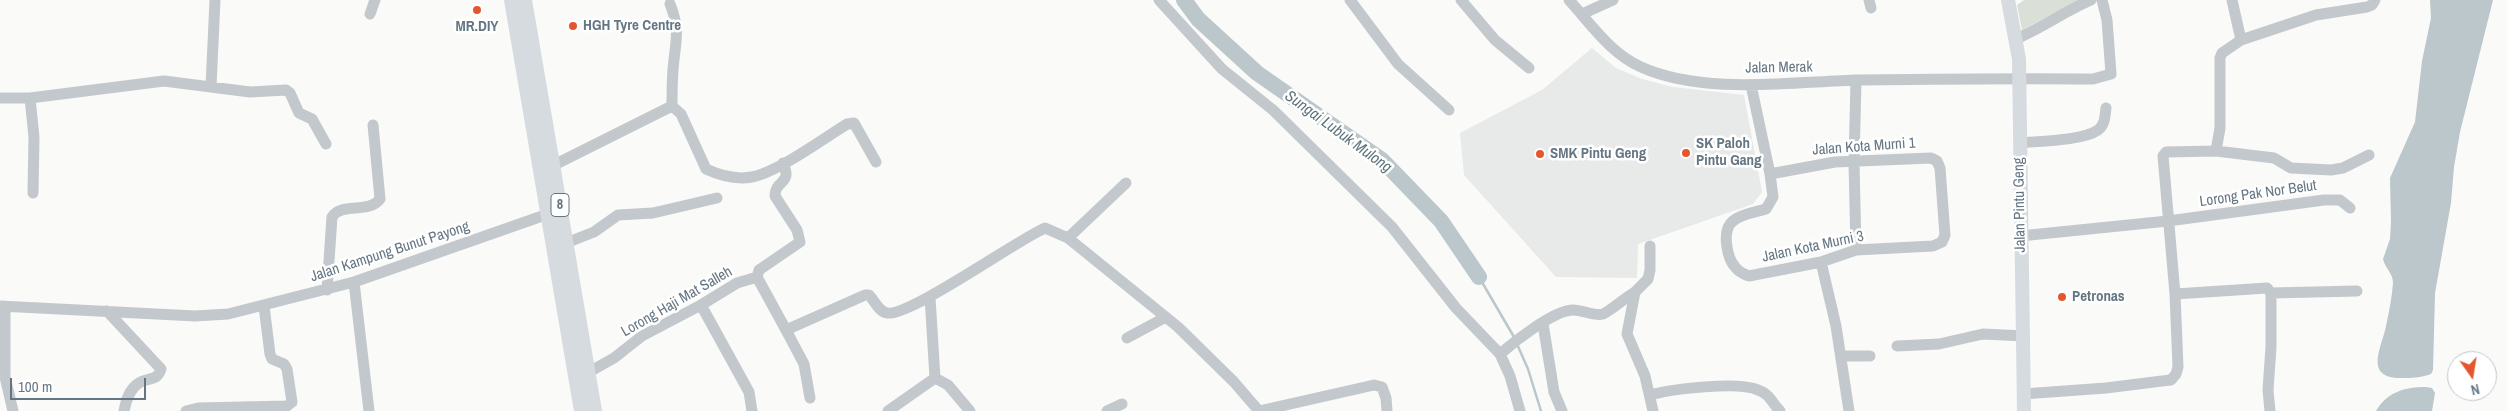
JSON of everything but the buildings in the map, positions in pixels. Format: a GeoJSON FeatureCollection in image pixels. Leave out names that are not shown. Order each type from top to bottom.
{"type":"FeatureCollection","features":[{"type":"Feature","properties":{"kind":"main road","name":"8"},"geometry":{"type":"LineString","coordinates":[[511,0],[580,411]]}},
{"type":"Feature","properties":{"kind":"main road","name":"8"},"geometry":{"type":"LineString","coordinates":[[525,0],[595,411]]}},
{"type":"Feature","properties":{"kind":"main road","name":"Jalan Pintu Geng"},"geometry":{"type":"LineString","coordinates":[[2008,0],[2016,39],[2019,78],[2024,411]]}},
{"type":"Feature","properties":{"kind":"main road"},"geometry":{"type":"LineString","coordinates":[[520,50],[522,39],[530,34]]}},
{"type":"Feature","properties":{"kind":"street"},"geometry":{"type":"LineString","coordinates":[[211,87],[215,0]]}},
{"type":"Feature","properties":{"kind":"street"},"geometry":{"type":"LineString","coordinates":[[370,14],[375,0]]}},
{"type":"Feature","properties":{"kind":"street"},"geometry":{"type":"LineString","coordinates":[[1159,0],[1222,69],[1273,110],[1392,227],[1456,308],[1504,351],[1520,411]]}},
{"type":"Feature","properties":{"kind":"street"},"geometry":{"type":"LineString","coordinates":[[1350,0],[1398,64],[1449,110]]}},
{"type":"Feature","properties":{"kind":"street"},"geometry":{"type":"LineString","coordinates":[[1461,0],[1496,40],[1529,68]]}},
{"type":"Feature","properties":{"kind":"street","name":"Jalan Merak"},"geometry":{"type":"LineString","coordinates":[[1569,0],[1611,48],[1642,67],[1660,74],[1683,78],[1751,85],[1856,80],[2094,79],[2111,74],[2107,20],[2102,0]]}},
{"type":"Feature","properties":{"kind":"street"},"geometry":{"type":"LineString","coordinates":[[1582,14],[1613,0]]}},
{"type":"Feature","properties":{"kind":"street"},"geometry":{"type":"LineString","coordinates":[[2016,39],[2047,26],[2072,9],[2091,0]]}},
{"type":"Feature","properties":{"kind":"street"},"geometry":{"type":"LineString","coordinates":[[2232,0],[2241,40]]}},
{"type":"Feature","properties":{"kind":"street"},"geometry":{"type":"LineString","coordinates":[[2216,151],[2220,128],[2220,58],[2227,49],[2241,40],[2316,15],[2367,7],[2372,5],[2375,0]]}},
{"type":"Feature","properties":{"kind":"street"},"geometry":{"type":"LineString","coordinates":[[670,4],[677,22],[678,33],[673,70],[672,106],[681,114],[706,169],[720,176],[753,177],[783,163],[847,124],[854,123],[876,162]]}},
{"type":"Feature","properties":{"kind":"street"},"geometry":{"type":"LineString","coordinates":[[1856,80],[1854,163],[1856,250]]}},
{"type":"Feature","properties":{"kind":"street"},"geometry":{"type":"LineString","coordinates":[[0,98],[30,98],[164,81],[250,92],[286,90],[290,93],[300,112],[312,119],[326,144]]}},
{"type":"Feature","properties":{"kind":"street"},"geometry":{"type":"LineString","coordinates":[[1751,85],[1770,174]]}},
{"type":"Feature","properties":{"kind":"street"},"geometry":{"type":"LineString","coordinates":[[30,98],[34,137],[33,192]]}},
{"type":"Feature","properties":{"kind":"street"},"geometry":{"type":"LineString","coordinates":[[554,165],[672,106]]}},
{"type":"Feature","properties":{"kind":"street"},"geometry":{"type":"LineString","coordinates":[[2020,142],[2050,141],[2089,134],[2099,129],[2104,122],[2106,108]]}},
{"type":"Feature","properties":{"kind":"street"},"geometry":{"type":"LineString","coordinates":[[327,290],[332,217],[338,211],[373,206],[380,199],[373,125]]}},
{"type":"Feature","properties":{"kind":"street"},"geometry":{"type":"LineString","coordinates":[[2023,394],[2116,387],[2171,380],[2176,374],[2178,367],[2175,294],[2163,156],[2166,152],[2216,151],[2274,158],[2291,168],[2331,170],[2343,168],[2369,155]]}},
{"type":"Feature","properties":{"kind":"street","name":"Jalan Kota Murni 1"},"geometry":{"type":"LineString","coordinates":[[1770,174],[1835,162],[1854,163],[1931,158],[1937,161],[1940,168],[1945,235],[1942,242]]}},
{"type":"Feature","properties":{"kind":"street"},"geometry":{"type":"LineString","coordinates":[[783,163],[788,173],[787,178],[777,188],[775,196],[797,230],[800,242],[759,270],[757,277],[804,364],[810,398]]}},
{"type":"Feature","properties":{"kind":"street","name":"Jalan Kota Murni 3"},"geometry":{"type":"LineString","coordinates":[[1770,174],[1772,197],[1769,205],[1766,209],[1732,221],[1727,232],[1726,239],[1735,268],[1749,276],[1821,262],[1856,250],[1933,246],[1942,242]]}},
{"type":"Feature","properties":{"kind":"street"},"geometry":{"type":"LineString","coordinates":[[1068,238],[1126,183]]}},
{"type":"Feature","properties":{"kind":"street"},"geometry":{"type":"LineString","coordinates":[[566,242],[594,232],[618,215],[653,214],[717,198]]}},
{"type":"Feature","properties":{"kind":"street","name":"Lorong Pak Nor Belut"},"geometry":{"type":"LineString","coordinates":[[2020,236],[2168,221],[2324,200],[2340,200],[2350,208]]}},
{"type":"Feature","properties":{"kind":"street","name":"Jalan Kampung Bunut Payong"},"geometry":{"type":"LineString","coordinates":[[3,306],[195,316],[228,314],[354,282],[548,214]]}},
{"type":"Feature","properties":{"kind":"street"},"geometry":{"type":"LineString","coordinates":[[786,330],[861,296],[869,295],[878,308],[891,313],[930,297],[1045,228],[1068,238],[1166,317],[1211,359],[1259,411],[1374,385],[1382,388],[1387,411]]}},
{"type":"Feature","properties":{"kind":"street"},"geometry":{"type":"LineString","coordinates":[[1504,351],[1528,332],[1552,317],[1572,310],[1598,314],[1605,313],[1620,300],[1635,292],[1648,279],[1650,246]]}},
{"type":"Feature","properties":{"kind":"street"},"geometry":{"type":"LineString","coordinates":[[1821,262],[1841,356],[1849,411]]}},
{"type":"Feature","properties":{"kind":"street","name":"Lorong Haji Mat Salleh"},"geometry":{"type":"LineString","coordinates":[[589,372],[614,358],[642,336],[701,305],[737,282],[757,277]]}},
{"type":"Feature","properties":{"kind":"street"},"geometry":{"type":"LineString","coordinates":[[354,282],[369,411]]}},
{"type":"Feature","properties":{"kind":"street"},"geometry":{"type":"LineString","coordinates":[[2175,294],[2267,288],[2270,293],[2272,347],[2268,390],[2270,411]]}},
{"type":"Feature","properties":{"kind":"street"},"geometry":{"type":"LineString","coordinates":[[2270,293],[2357,291]]}},
{"type":"Feature","properties":{"kind":"street"},"geometry":{"type":"LineString","coordinates":[[1635,292],[1627,334],[1645,376],[1653,411]]}},
{"type":"Feature","properties":{"kind":"street"},"geometry":{"type":"LineString","coordinates":[[930,297],[935,378]]}},
{"type":"Feature","properties":{"kind":"street"},"geometry":{"type":"LineString","coordinates":[[701,305],[750,392],[752,411]]}},
{"type":"Feature","properties":{"kind":"street"},"geometry":{"type":"LineString","coordinates":[[3,306],[5,377],[13,411]]}},
{"type":"Feature","properties":{"kind":"street"},"geometry":{"type":"LineString","coordinates":[[186,411],[198,408],[287,406],[292,402],[287,369],[284,364],[272,360],[270,354],[264,306]]}},
{"type":"Feature","properties":{"kind":"street"},"geometry":{"type":"LineString","coordinates":[[107,311],[161,369],[159,376],[153,380],[140,382],[134,386],[124,411]]}},
{"type":"Feature","properties":{"kind":"street"},"geometry":{"type":"LineString","coordinates":[[1127,338],[1166,317]]}},
{"type":"Feature","properties":{"kind":"street"},"geometry":{"type":"LineString","coordinates":[[1543,324],[1554,392],[1562,411]]}},
{"type":"Feature","properties":{"kind":"street"},"geometry":{"type":"LineString","coordinates":[[1897,346],[1939,344],[1983,334],[2024,336]]}},
{"type":"Feature","properties":{"kind":"street"},"geometry":{"type":"LineString","coordinates":[[1841,356],[1870,356]]}},
{"type":"Feature","properties":{"kind":"street"},"geometry":{"type":"LineString","coordinates":[[888,411],[935,378]]}},
{"type":"Feature","properties":{"kind":"street"},"geometry":{"type":"LineString","coordinates":[[935,378],[948,385],[970,411]]}},
{"type":"Feature","properties":{"kind":"street"},"geometry":{"type":"LineString","coordinates":[[1650,395],[1677,390],[1744,387],[1757,389],[1770,396],[1780,411]]}},
{"type":"Feature","properties":{"kind":"street"},"geometry":{"type":"LineString","coordinates":[[1107,411],[1122,404]]}},
{"type":"Feature","properties":{"kind":"shaded area"},"geometry":{"type":"Polygon","coordinates":[[[2024,0],[2079,0],[2022,30],[2017,5],[2024,0]]]}},
{"type":"Feature","properties":{"kind":"shaded area"},"geometry":{"type":"Polygon","coordinates":[[[2430,0],[2493,0],[2460,132],[2454,167],[2451,203],[2435,293],[2433,370],[2431,374],[2412,378],[2389,377],[2382,373],[2378,367],[2378,360],[2393,283],[2392,276],[2383,259],[2390,239],[2390,178],[2415,122],[2422,61],[2431,18],[2430,0]]]}},
{"type":"Feature","properties":{"kind":"shaded area"},"geometry":{"type":"Polygon","coordinates":[[[1592,48],[1616,68],[1642,79],[1673,87],[1744,95],[1762,192],[1753,204],[1638,244],[1637,278],[1556,277],[1464,175],[1460,133],[1542,90],[1592,48]]]}},
{"type":"Feature","properties":{"kind":"shaded area"},"geometry":{"type":"Polygon","coordinates":[[[2411,388],[2432,388],[2435,393],[2432,411],[2376,411],[2386,399],[2397,392],[2411,388]]]}},
{"type":"Feature","properties":{"kind":"waterway","name":"Sungai Lubuk Mulong"},"geometry":{"type":"LineString","coordinates":[[1184,0],[1198,19],[1257,73],[1382,160],[1441,221],[1479,277]]}},
{"type":"Feature","properties":{"kind":"waterway","name":"Sungai Lubuk Mulong"},"geometry":{"type":"LineString","coordinates":[[1479,277],[1514,337]]}},
{"type":"Feature","properties":{"kind":"waterway","name":"Sungai Lubuk Mulong"},"geometry":{"type":"LineString","coordinates":[[1517,344],[1528,369],[1541,411]]}},
{"type":"Feature","properties":{"kind":"place","name":"MR.DIY"},"geometry":{"type":"Point","coordinates":[477,10]}},
{"type":"Feature","properties":{"kind":"place","name":"HGH Tyre Centre"},"geometry":{"type":"Point","coordinates":[573,26]}},
{"type":"Feature","properties":{"kind":"place","name":"SK Paloh Pintu Gang"},"geometry":{"type":"Point","coordinates":[1686,153]}},
{"type":"Feature","properties":{"kind":"place","name":"SMK Pintu Geng"},"geometry":{"type":"Point","coordinates":[1540,154]}},
{"type":"Feature","properties":{"kind":"place","name":"Petronas"},"geometry":{"type":"Point","coordinates":[2062,297]}}]}
